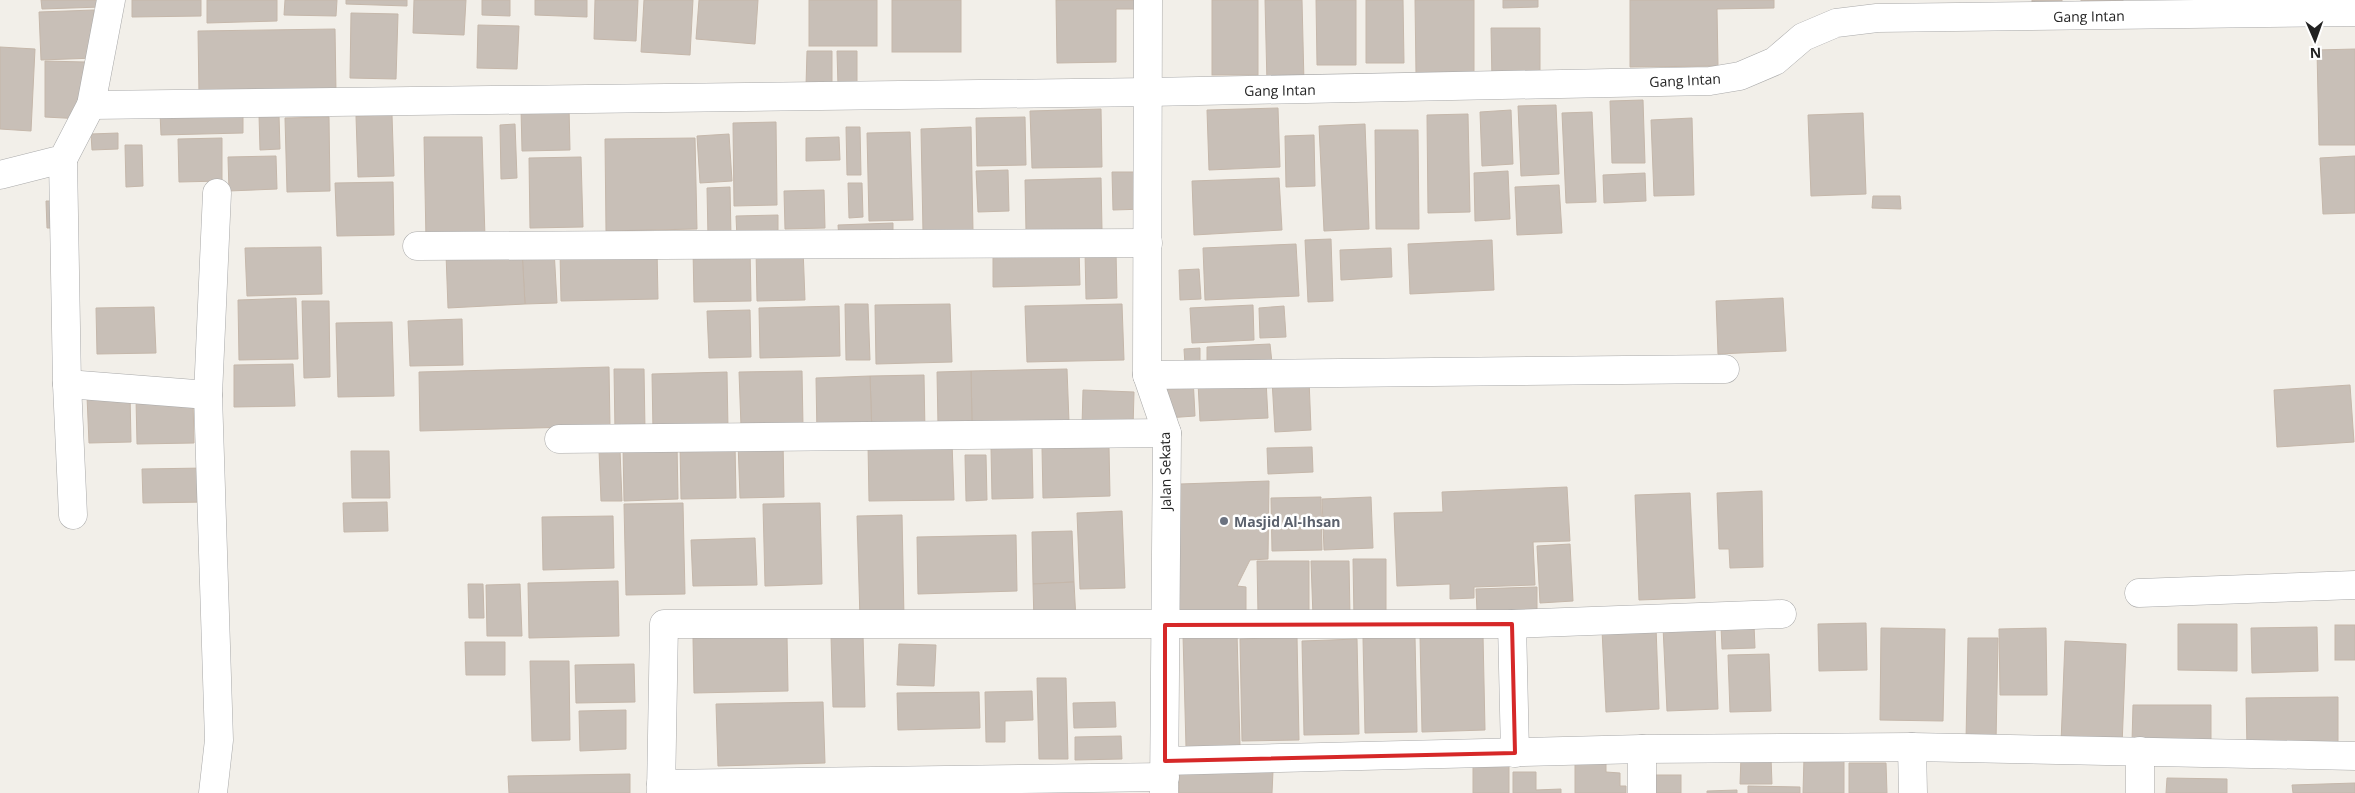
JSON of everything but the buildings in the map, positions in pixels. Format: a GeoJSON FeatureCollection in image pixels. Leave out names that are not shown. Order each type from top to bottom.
{"type":"FeatureCollection","features":[{"type":"Feature","properties":{"kind":"street"},"geometry":{"type":"LineString","coordinates":[[73,515],[67,384],[63,159],[91,105],[112,0]]}},
{"type":"Feature","properties":{"kind":"street","name":"Jalan Sekata"},"geometry":{"type":"LineString","coordinates":[[1148,0],[1147,375],[1167,433],[1164,777]]}},
{"type":"Feature","properties":{"kind":"street","name":"Gang Intan"},"geometry":{"type":"LineString","coordinates":[[91,105],[1149,92],[1710,81],[1740,76],[1776,61],[1803,37],[1836,23],[1869,19],[2355,12]]}},
{"type":"Feature","properties":{"kind":"street"},"geometry":{"type":"LineString","coordinates":[[0,175],[63,159]]}},
{"type":"Feature","properties":{"kind":"street"},"geometry":{"type":"LineString","coordinates":[[213,793],[219,740],[208,396],[217,194]]}},
{"type":"Feature","properties":{"kind":"street"},"geometry":{"type":"LineString","coordinates":[[417,246],[1148,243]]}},
{"type":"Feature","properties":{"kind":"street"},"geometry":{"type":"LineString","coordinates":[[1147,375],[1725,369]]}},
{"type":"Feature","properties":{"kind":"street"},"geometry":{"type":"LineString","coordinates":[[67,384],[208,396]]}},
{"type":"Feature","properties":{"kind":"street"},"geometry":{"type":"LineString","coordinates":[[559,440],[1167,433]]}},
{"type":"Feature","properties":{"kind":"street"},"geometry":{"type":"LineString","coordinates":[[2139,593],[2355,585]]}},
{"type":"Feature","properties":{"kind":"street"},"geometry":{"type":"LineString","coordinates":[[1782,614],[1512,624],[664,624],[661,789],[1164,777],[1515,753],[1642,749],[1912,747],[2355,756]]}},
{"type":"Feature","properties":{"kind":"street"},"geometry":{"type":"LineString","coordinates":[[1512,624],[1515,753]]}},
{"type":"Feature","properties":{"kind":"street"},"geometry":{"type":"LineString","coordinates":[[1912,747],[1913,793]]}},
{"type":"Feature","properties":{"kind":"street"},"geometry":{"type":"LineString","coordinates":[[1642,749],[1642,793]]}},
{"type":"Feature","properties":{"kind":"street"},"geometry":{"type":"LineString","coordinates":[[2140,751],[2140,793]]}},
{"type":"Feature","properties":{"kind":"highlighted area"},"geometry":{"type":"Polygon","coordinates":[[[1512,624],[1515,753],[1165,761],[1165,625],[1512,624]]]}},
{"type":"Feature","properties":{"kind":"place","name":"Masjid Al-Ihsan"},"geometry":{"type":"Point","coordinates":[1224,521]}}]}
